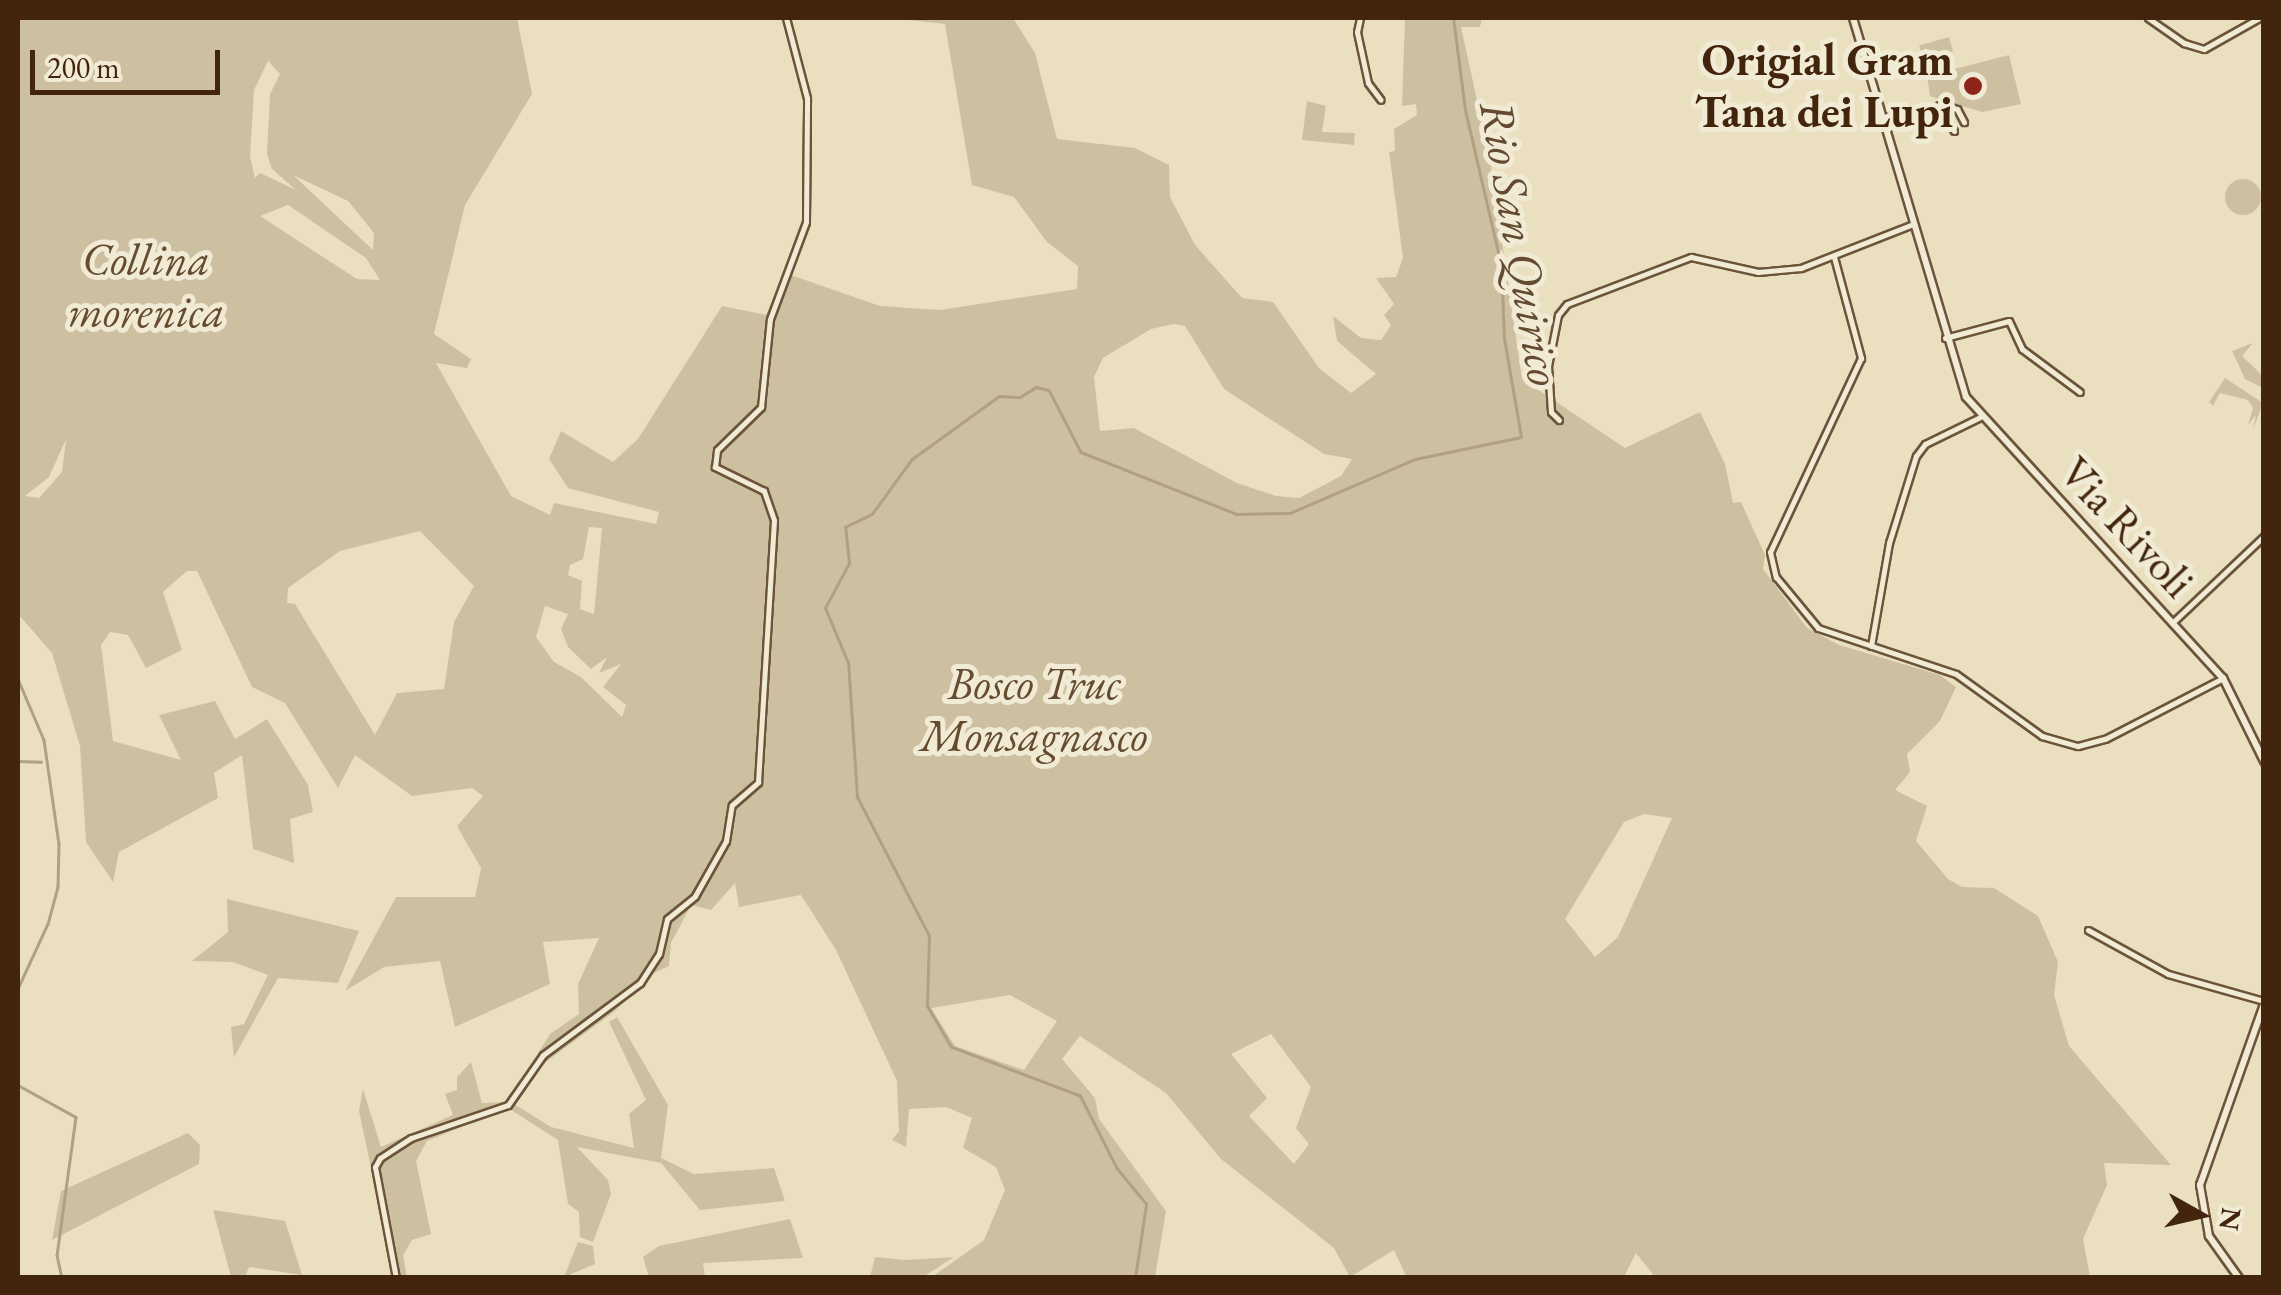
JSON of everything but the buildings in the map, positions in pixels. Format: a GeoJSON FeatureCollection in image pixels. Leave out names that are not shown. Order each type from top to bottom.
{"type":"FeatureCollection","features":[{"type":"Feature","properties":{"kind":"street"},"geometry":{"type":"LineString","coordinates":[[396,1278],[375,1167],[380,1158],[411,1138],[508,1105],[543,1055],[640,983],[660,954],[667,919],[696,896],[726,841],[732,805],[758,782],[774,520],[764,491],[716,467],[717,450],[761,407],[770,318],[806,222],[807,98],[786,18],[800,18]]}},
{"type":"Feature","properties":{"kind":"street"},"geometry":{"type":"LineString","coordinates":[[1360,18],[1357,32],[1368,83],[1381,100]]}},
{"type":"Feature","properties":{"kind":"street","name":"Via Rivoli"},"geometry":{"type":"LineString","coordinates":[[1853,18],[1956,378],[1980,417],[2223,678],[2264,761]]}},
{"type":"Feature","properties":{"kind":"street"},"geometry":{"type":"LineString","coordinates":[[2148,18],[2184,43],[2204,48],[2259,18]]}},
{"type":"Feature","properties":{"kind":"street"},"geometry":{"type":"LineString","coordinates":[[1882,118],[1939,105],[1957,109],[1964,122]]}},
{"type":"Feature","properties":{"kind":"street"},"geometry":{"type":"LineString","coordinates":[[1939,105],[1954,131]]}},
{"type":"Feature","properties":{"kind":"street"},"geometry":{"type":"LineString","coordinates":[[1560,420],[1551,412],[1548,366],[1558,315],[1567,304],[1691,257],[1758,272],[1834,257],[1912,226]]}},
{"type":"Feature","properties":{"kind":"street"},"geometry":{"type":"LineString","coordinates":[[1834,257],[1861,358],[1770,552],[1776,577],[1818,628],[1956,674],[2042,736],[2078,746],[2223,678]]}},
{"type":"Feature","properties":{"kind":"street","name":"Via Rivoli"},"geometry":{"type":"LineString","coordinates":[[1945,338],[2009,320],[2022,349],[2080,392]]}},
{"type":"Feature","properties":{"kind":"street"},"geometry":{"type":"LineString","coordinates":[[1871,648],[1889,542],[1916,456],[1925,444],[1980,417]]}},
{"type":"Feature","properties":{"kind":"street"},"geometry":{"type":"LineString","coordinates":[[2172,623],[2264,536]]}},
{"type":"Feature","properties":{"kind":"street"},"geometry":{"type":"LineString","coordinates":[[2088,930],[2168,974],[2264,1003],[2202,1172],[2204,1222],[2239,1278]]}},
{"type":"Feature","properties":{"kind":"green space","name":"Bosco Truc Monsagnasco"},"geometry":{"type":"Polygon","coordinates":[[[18,18],[517,18],[532,94],[465,205],[434,334],[471,359],[467,368],[436,363],[511,496],[550,515],[554,503],[656,524],[659,512],[568,488],[549,459],[561,431],[613,462],[638,439],[722,306],[766,315],[785,273],[880,306],[940,310],[1077,289],[1078,266],[1047,242],[1014,197],[972,185],[945,24],[891,18],[1013,18],[1035,53],[1057,139],[1135,148],[1169,165],[1170,197],[1195,245],[1242,298],[1273,302],[1319,368],[1351,393],[1376,374],[1337,341],[1333,316],[1361,338],[1381,340],[1391,325],[1384,315],[1394,304],[1376,278],[1396,277],[1403,258],[1389,152],[1395,151],[1394,129],[1417,115],[1416,104],[1402,106],[1405,18],[1482,18],[1480,27],[1461,27],[1490,159],[1522,379],[1625,448],[1700,412],[1725,464],[1733,503],[1741,502],[1765,555],[1763,569],[1807,628],[1839,645],[1940,675],[1956,687],[1940,721],[1907,754],[1910,772],[1895,790],[1927,806],[1916,841],[1948,879],[1962,887],[1994,888],[2038,916],[2058,962],[2054,995],[2069,1046],[2171,1165],[2104,1163],[2107,1185],[2083,1239],[2090,1277],[1655,1277],[1636,1253],[1624,1277],[1407,1278],[1394,1250],[1350,1277],[1334,1248],[1221,1159],[1166,1093],[1080,1036],[1062,1059],[1095,1098],[1099,1119],[1166,1211],[1155,1277],[932,1277],[984,1240],[1005,1190],[996,1167],[963,1148],[972,1118],[946,1107],[909,1109],[906,1147],[892,1140],[899,1131],[897,1081],[836,950],[801,895],[739,907],[735,883],[711,910],[691,905],[671,943],[669,966],[651,974],[615,1011],[539,1067],[518,1100],[511,1096],[550,1034],[579,1014],[578,984],[599,938],[543,942],[550,984],[455,1027],[440,961],[384,967],[345,991],[396,897],[475,897],[481,868],[457,826],[483,796],[472,788],[412,796],[355,755],[338,788],[285,703],[252,687],[197,571],[187,571],[163,592],[182,650],[146,668],[128,635],[110,632],[101,645],[113,741],[181,760],[159,715],[215,701],[235,739],[267,719],[308,785],[313,812],[290,819],[294,863],[253,849],[242,755],[214,773],[218,798],[119,852],[113,882],[86,842],[80,746],[52,653],[18,614],[18,18]],[[268,61],[254,90],[250,157],[255,178],[260,173],[296,190],[272,169],[267,154],[270,94],[280,74],[268,61]],[[293,175],[373,250],[374,233],[348,201],[293,175]],[[288,205],[260,216],[357,279],[380,280],[366,258],[288,205]],[[1185,326],[1151,329],[1103,358],[1094,377],[1100,431],[1134,428],[1237,483],[1276,496],[1299,498],[1341,476],[1352,459],[1324,454],[1224,389],[1185,326]],[[66,439],[49,477],[25,496],[39,498],[62,472],[66,439]],[[589,527],[583,559],[570,565],[568,575],[582,581],[580,609],[594,614],[602,528],[589,527]],[[420,531],[340,551],[288,588],[287,603],[295,604],[375,735],[397,693],[444,689],[454,622],[474,586],[420,531]],[[545,606],[536,637],[554,662],[581,677],[622,717],[626,705],[603,687],[621,664],[599,673],[607,657],[591,669],[568,647],[561,629],[568,614],[545,606]],[[1644,814],[1624,822],[1565,919],[1595,957],[1618,937],[1672,818],[1644,814]],[[1010,995],[931,1008],[955,1046],[1024,1070],[1057,1021],[1010,995]],[[1271,1034],[1231,1054],[1267,1098],[1249,1116],[1294,1164],[1309,1144],[1296,1128],[1311,1087],[1271,1034]]]}},
{"type":"Feature","properties":{"kind":"green space"},"geometry":{"type":"Polygon","coordinates":[[[1949,37],[1953,51],[1923,60],[1919,46],[1949,37]]]}},
{"type":"Feature","properties":{"kind":"green space","name":"Origial Gram Tana dei Lupi"},"geometry":{"type":"Polygon","coordinates":[[[2009,55],[2021,104],[1982,112],[1930,96],[1927,76],[2009,55]]]}},
{"type":"Feature","properties":{"kind":"green space"},"geometry":{"type":"Polygon","coordinates":[[[1307,101],[1326,106],[1322,132],[1355,133],[1354,145],[1302,140],[1307,101]]]}},
{"type":"Feature","properties":{"kind":"green space"},"geometry":{"type":"Polygon","coordinates":[[[2243,179],[2256,184],[2261,197],[2256,210],[2243,215],[2230,210],[2225,197],[2230,184],[2243,179]]]}},
{"type":"Feature","properties":{"kind":"green space"},"geometry":{"type":"Polygon","coordinates":[[[2253,343],[2242,356],[2263,376],[2263,388],[2245,379],[2232,351],[2253,343]]]}},
{"type":"Feature","properties":{"kind":"green space"},"geometry":{"type":"Polygon","coordinates":[[[2225,378],[2263,403],[2253,430],[2256,415],[2248,425],[2253,408],[2248,400],[2220,393],[2213,406],[2209,402],[2225,378]]]}},
{"type":"Feature","properties":{"kind":"green space"},"geometry":{"type":"Polygon","coordinates":[[[227,899],[359,931],[338,983],[278,978],[234,1057],[231,1027],[244,1024],[268,975],[233,962],[192,961],[228,932],[227,899]]]}},
{"type":"Feature","properties":{"kind":"green space"},"geometry":{"type":"Polygon","coordinates":[[[617,1017],[668,1105],[661,1158],[694,1174],[774,1168],[785,1201],[700,1210],[661,1163],[577,1147],[608,1180],[611,1194],[593,1242],[580,1237],[579,1212],[568,1204],[558,1140],[508,1108],[427,1141],[416,1161],[431,1234],[412,1240],[403,1255],[407,1277],[394,1277],[359,1111],[363,1089],[381,1147],[453,1115],[445,1094],[457,1090],[457,1077],[471,1062],[482,1103],[511,1102],[551,1127],[634,1148],[629,1114],[646,1100],[609,1022],[617,1017]]]}},
{"type":"Feature","properties":{"kind":"green space"},"geometry":{"type":"Polygon","coordinates":[[[188,1133],[200,1145],[199,1164],[52,1240],[61,1191],[188,1133]]]}},
{"type":"Feature","properties":{"kind":"green space"},"geometry":{"type":"Polygon","coordinates":[[[213,1210],[285,1221],[302,1275],[249,1267],[245,1277],[231,1277],[213,1210]]]}},
{"type":"Feature","properties":{"kind":"green space"},"geometry":{"type":"Polygon","coordinates":[[[790,1219],[803,1258],[703,1263],[705,1277],[649,1277],[643,1257],[659,1246],[790,1219]]]}},
{"type":"Feature","properties":{"kind":"green space"},"geometry":{"type":"Polygon","coordinates":[[[578,1242],[593,1246],[595,1264],[564,1277],[578,1242]]]}},
{"type":"Feature","properties":{"kind":"green space"},"geometry":{"type":"Polygon","coordinates":[[[875,1257],[954,1257],[923,1277],[870,1277],[875,1257]]]}},
{"type":"Feature","properties":{"kind":"waterway","name":"Rio San Quirico"},"geometry":{"type":"LineString","coordinates":[[1135,1278],[1146,1204],[1117,1169],[1080,1096],[951,1047],[927,1006],[929,936],[857,797],[848,663],[825,608],[849,563],[845,527],[872,514],[912,459],[999,396],[1020,397],[1036,387],[1049,390],[1081,452],[1237,514],[1290,513],[1415,459],[1521,437],[1504,339],[1501,265],[1465,110],[1453,18]]}},
{"type":"Feature","properties":{"kind":"waterway"},"geometry":{"type":"LineString","coordinates":[[18,679],[44,740],[59,844],[58,887],[48,924],[18,989]]}},
{"type":"Feature","properties":{"kind":"waterway"},"geometry":{"type":"LineString","coordinates":[[18,761],[41,762]]}},
{"type":"Feature","properties":{"kind":"waterway"},"geometry":{"type":"LineString","coordinates":[[18,1085],[76,1117],[57,1255],[62,1278]]}},
{"type":"Feature","properties":{"kind":"place","name":"Origial Gram Tana dei Lupi"},"geometry":{"type":"Point","coordinates":[1973,86]}},
{"type":"Feature","properties":{"kind":"park label","name":"Collina morenica"},"geometry":{"type":"Point","coordinates":[146,286]}}]}
